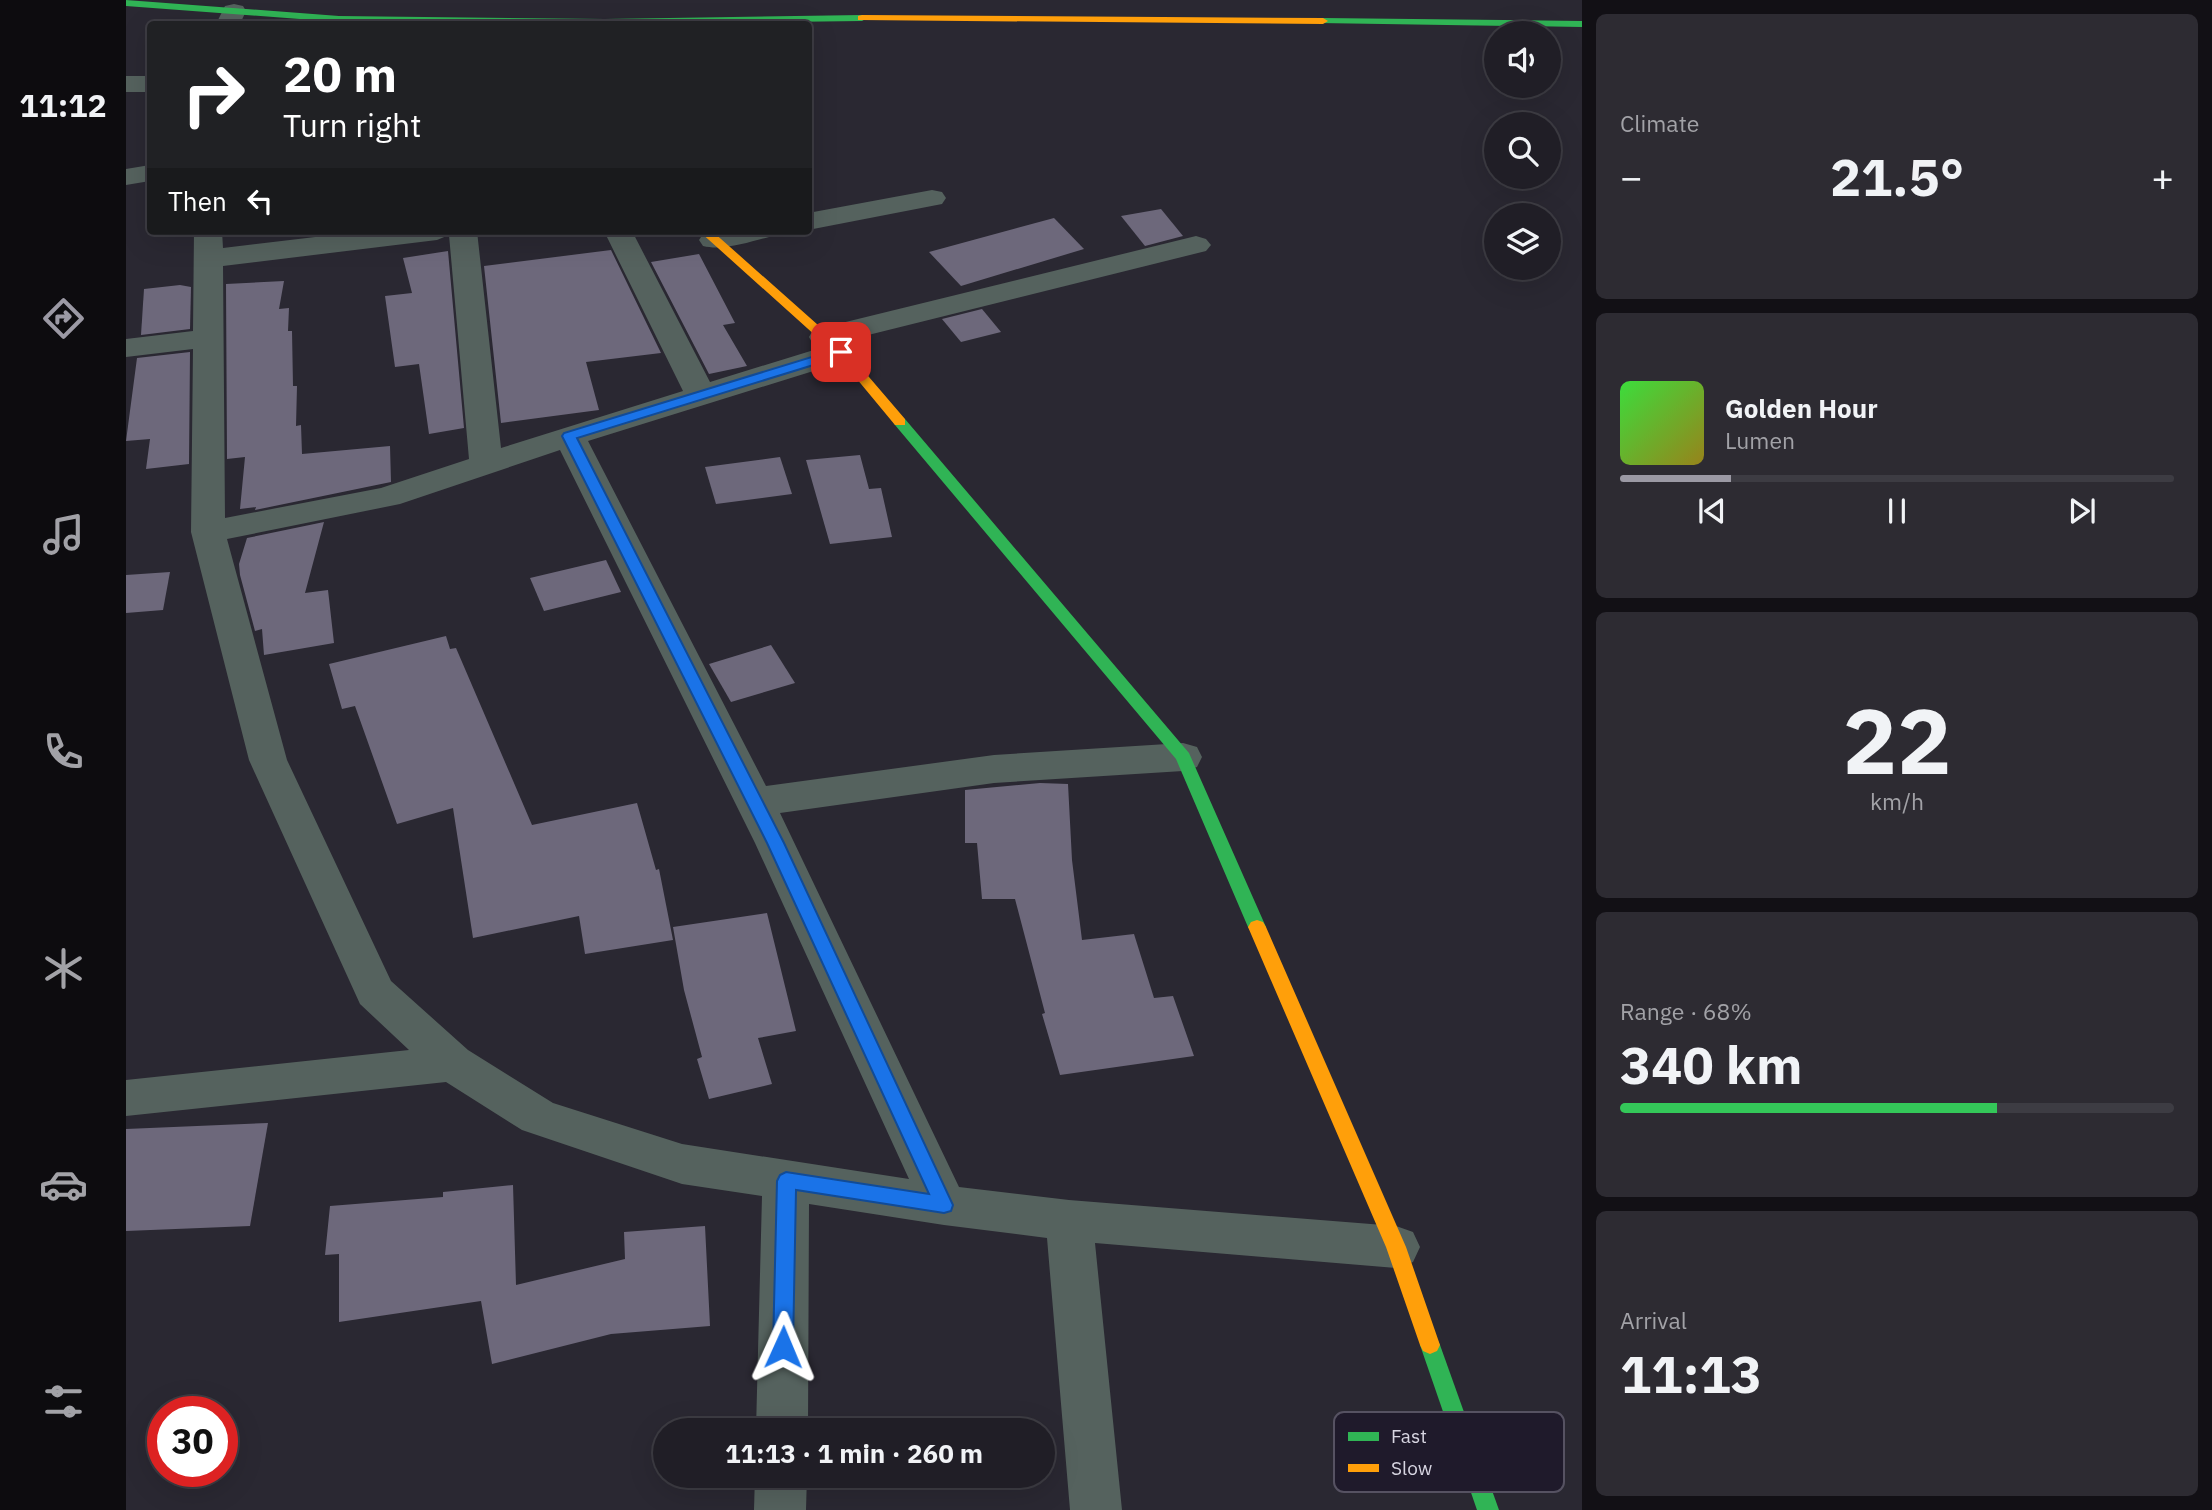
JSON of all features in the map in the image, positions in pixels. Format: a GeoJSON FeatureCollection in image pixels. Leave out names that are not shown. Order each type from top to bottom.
{"type":"FeatureCollection","features":[{"type":"Feature","properties":{"kind":"main road"},"geometry":{"type":"LineString","coordinates":[[126,3],[231,18],[452,21]]}},
{"type":"Feature","properties":{"kind":"main road"},"geometry":{"type":"LineString","coordinates":[[736,21],[994,18],[1582,24]]}},
{"type":"Feature","properties":{"kind":"main road"},"geometry":{"type":"LineString","coordinates":[[709,235],[832,345],[1183,757],[1396,1247],[1454,1412]]}},
{"type":"Feature","properties":{"kind":"main road"},"geometry":{"type":"LineString","coordinates":[[1482,1492],[1488,1510]]}},
{"type":"Feature","properties":{"kind":"street"},"geometry":{"type":"LineString","coordinates":[[126,84],[147,84]]}},
{"type":"Feature","properties":{"kind":"street"},"geometry":{"type":"LineString","coordinates":[[126,177],[147,174]]}},
{"type":"Feature","properties":{"kind":"street"},"geometry":{"type":"LineString","coordinates":[[812,221],[932,198]]}},
{"type":"Feature","properties":{"kind":"street"},"geometry":{"type":"LineString","coordinates":[[371,235],[208,245],[208,532],[268,760],[375,992],[452,1063],[538,1117],[681,1164],[944,1205],[1069,1220],[1396,1247]]}},
{"type":"Feature","properties":{"kind":"street"},"geometry":{"type":"LineString","coordinates":[[463,235],[486,464]]}},
{"type":"Feature","properties":{"kind":"street"},"geometry":{"type":"LineString","coordinates":[[620,235],[701,395]]}},
{"type":"Feature","properties":{"kind":"street"},"geometry":{"type":"LineString","coordinates":[[208,532],[388,497],[701,395],[961,300],[1196,245]]}},
{"type":"Feature","properties":{"kind":"street"},"geometry":{"type":"LineString","coordinates":[[126,348],[207,338]]}},
{"type":"Feature","properties":{"kind":"street"},"geometry":{"type":"LineString","coordinates":[[569,436],[755,803],[944,1205]]}},
{"type":"Feature","properties":{"kind":"street"},"geometry":{"type":"LineString","coordinates":[[755,803],[994,769],[1183,757]]}},
{"type":"Feature","properties":{"kind":"street"},"geometry":{"type":"LineString","coordinates":[[126,1098],[452,1063]]}},
{"type":"Feature","properties":{"kind":"street"},"geometry":{"type":"LineString","coordinates":[[782,1418],[786,1181]]}},
{"type":"Feature","properties":{"kind":"street"},"geometry":{"type":"LineString","coordinates":[[1069,1220],[1096,1510]]}},
{"type":"Feature","properties":{"kind":"street"},"geometry":{"type":"LineString","coordinates":[[780,1510],[781,1488]]}},
{"type":"Feature","properties":{"kind":"building"},"geometry":{"type":"Polygon","coordinates":[[[1161,209],[1183,236],[1145,246],[1121,216],[1161,209]]]}},
{"type":"Feature","properties":{"kind":"building"},"geometry":{"type":"Polygon","coordinates":[[[1054,218],[1084,249],[961,286],[929,252],[1054,218]]]}},
{"type":"Feature","properties":{"kind":"building"},"geometry":{"type":"Polygon","coordinates":[[[611,250],[661,353],[586,362],[599,410],[501,423],[484,266],[611,250]]]}},
{"type":"Feature","properties":{"kind":"building"},"geometry":{"type":"Polygon","coordinates":[[[448,251],[464,428],[429,434],[419,364],[395,367],[385,296],[412,293],[403,258],[448,251]]]}},
{"type":"Feature","properties":{"kind":"building"},"geometry":{"type":"Polygon","coordinates":[[[699,254],[735,323],[723,325],[747,366],[709,374],[651,262],[699,254]]]}},
{"type":"Feature","properties":{"kind":"building"},"geometry":{"type":"Polygon","coordinates":[[[284,281],[279,309],[289,308],[288,331],[292,331],[293,386],[297,386],[296,426],[301,425],[302,454],[390,446],[391,482],[255,510],[256,507],[240,509],[245,457],[227,459],[226,284],[284,281]]]}},
{"type":"Feature","properties":{"kind":"building"},"geometry":{"type":"Polygon","coordinates":[[[180,285],[191,287],[190,329],[141,335],[144,289],[180,285]]]}},
{"type":"Feature","properties":{"kind":"building"},"geometry":{"type":"Polygon","coordinates":[[[982,309],[1001,332],[961,342],[942,319],[982,309]]]}},
{"type":"Feature","properties":{"kind":"building"},"geometry":{"type":"Polygon","coordinates":[[[190,352],[189,464],[146,469],[150,439],[126,441],[137,358],[190,352]]]}},
{"type":"Feature","properties":{"kind":"building"},"geometry":{"type":"Polygon","coordinates":[[[860,455],[869,489],[881,488],[892,537],[830,544],[806,460],[860,455]]]}},
{"type":"Feature","properties":{"kind":"building"},"geometry":{"type":"Polygon","coordinates":[[[780,457],[792,494],[716,504],[705,467],[780,457]]]}},
{"type":"Feature","properties":{"kind":"building"},"geometry":{"type":"Polygon","coordinates":[[[324,522],[305,593],[328,590],[334,643],[264,655],[262,629],[255,631],[240,575],[239,564],[247,538],[324,522]]]}},
{"type":"Feature","properties":{"kind":"building"},"geometry":{"type":"Polygon","coordinates":[[[606,560],[621,592],[544,611],[530,578],[606,560]]]}},
{"type":"Feature","properties":{"kind":"building"},"geometry":{"type":"Polygon","coordinates":[[[170,572],[163,610],[126,613],[126,575],[170,572]]]}},
{"type":"Feature","properties":{"kind":"building"},"geometry":{"type":"Polygon","coordinates":[[[446,636],[450,649],[456,648],[532,825],[637,803],[656,870],[659,869],[673,940],[585,954],[579,916],[473,938],[453,808],[397,824],[355,706],[342,709],[329,664],[446,636]]]}},
{"type":"Feature","properties":{"kind":"building"},"geometry":{"type":"Polygon","coordinates":[[[771,645],[795,683],[731,702],[709,664],[771,645]]]}},
{"type":"Feature","properties":{"kind":"building"},"geometry":{"type":"Polygon","coordinates":[[[1040,783],[1068,784],[1072,860],[1082,940],[1134,934],[1154,998],[1173,996],[1194,1056],[1060,1075],[1042,1014],[1045,1013],[1015,899],[982,899],[977,843],[965,843],[965,790],[1040,783]]]}},
{"type":"Feature","properties":{"kind":"building"},"geometry":{"type":"Polygon","coordinates":[[[767,913],[796,1031],[758,1038],[772,1084],[709,1099],[697,1059],[702,1057],[684,990],[673,927],[767,913]]]}},
{"type":"Feature","properties":{"kind":"building"},"geometry":{"type":"Polygon","coordinates":[[[268,1123],[250,1226],[126,1231],[126,1129],[268,1123]]]}},
{"type":"Feature","properties":{"kind":"building"},"geometry":{"type":"Polygon","coordinates":[[[513,1185],[516,1285],[625,1259],[624,1232],[705,1226],[710,1326],[611,1334],[492,1364],[481,1301],[339,1322],[339,1254],[325,1255],[330,1206],[443,1197],[443,1192],[513,1185]]]}},
{"type":"Feature","properties":{"kind":"traffic: fast"},"geometry":{"type":"LineString","coordinates":[[126,3],[339,19],[516,21]]}},
{"type":"Feature","properties":{"kind":"traffic: fast"},"geometry":{"type":"LineString","coordinates":[[669,21],[862,18]]}},
{"type":"Feature","properties":{"kind":"traffic: fast"},"geometry":{"type":"LineString","coordinates":[[1323,21],[1582,24]]}},
{"type":"Feature","properties":{"kind":"traffic: fast"},"geometry":{"type":"LineString","coordinates":[[900,422],[1183,757],[1257,927]]}},
{"type":"Feature","properties":{"kind":"traffic: fast"},"geometry":{"type":"LineString","coordinates":[[1430,1345],[1454,1412]]}},
{"type":"Feature","properties":{"kind":"traffic: fast"},"geometry":{"type":"LineString","coordinates":[[1482,1492],[1488,1510]]}},
{"type":"Feature","properties":{"kind":"traffic: slow"},"geometry":{"type":"LineString","coordinates":[[862,18],[1323,21]]}},
{"type":"Feature","properties":{"kind":"traffic: slow"},"geometry":{"type":"LineString","coordinates":[[709,235],[841,352],[900,422]]}},
{"type":"Feature","properties":{"kind":"traffic: slow"},"geometry":{"type":"LineString","coordinates":[[1257,927],[1396,1247],[1430,1345]]}},
{"type":"Feature","properties":{"kind":"route"},"geometry":{"type":"LineString","coordinates":[[783,1347],[786,1181],[944,1205],[775,843],[569,436],[841,352]]}}]}
